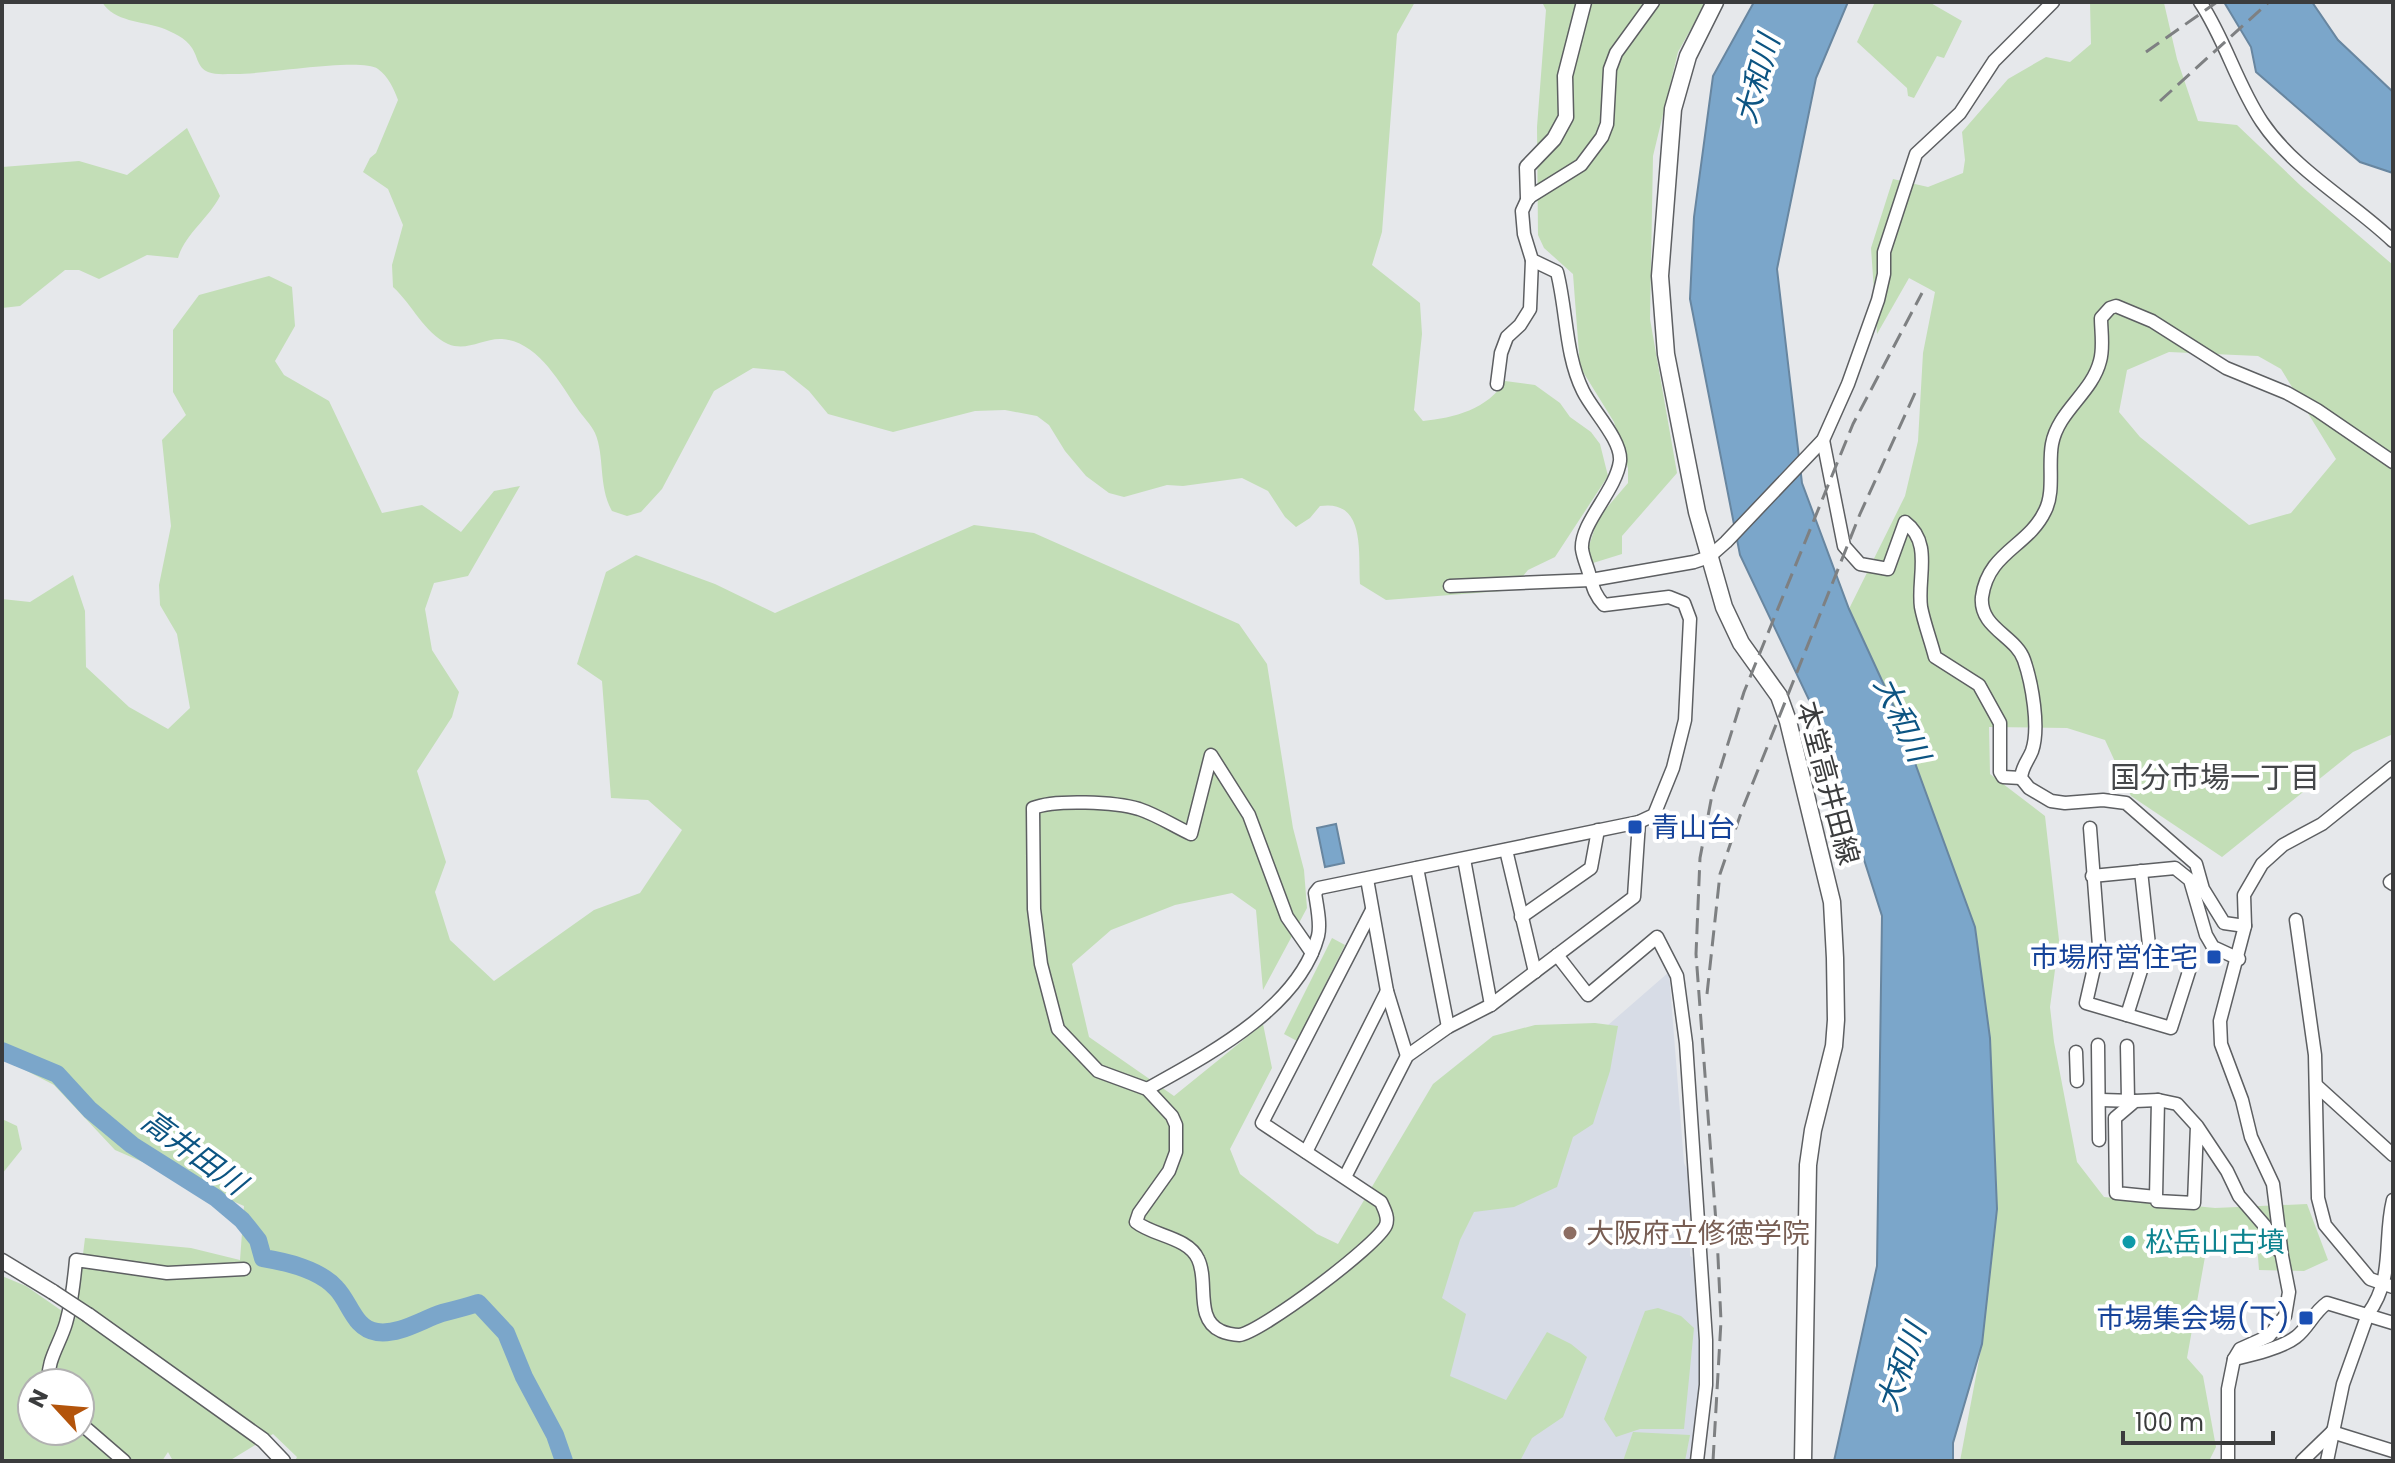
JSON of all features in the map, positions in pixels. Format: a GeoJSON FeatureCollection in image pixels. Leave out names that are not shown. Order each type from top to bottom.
{"type":"FeatureCollection","features":[{"type":"Feature","properties":{"kind":"main road","name":"本堂高井田線"},"geometry":{"type":"LineString","coordinates":[[1715,2],[1688,56],[1673,109],[1660,276],[1666,354],[1697,512],[1709,557],[1724,607],[1735,631],[1779,696],[1788,721],[1832,902],[1834,1046],[1813,1130],[1808,1165],[1803,1461]]}},
{"type":"Feature","properties":{"kind":"street"},"geometry":{"type":"LineString","coordinates":[[1497,384],[1501,353],[1507,337],[1520,325],[1530,309],[1532,260],[1524,234],[1522,211],[1528,198],[1527,167],[1554,139],[1566,117],[1565,76],[1584,2]]}},
{"type":"Feature","properties":{"kind":"street"},"geometry":{"type":"LineString","coordinates":[[1528,198],[1581,165],[1602,137],[1607,124],[1610,69],[1616,53],[1653,2]]}},
{"type":"Feature","properties":{"kind":"street"},"geometry":{"type":"LineString","coordinates":[[1450,586],[1591,580],[1694,562],[1709,557],[1726,542],[1819,443],[1848,384],[1878,300],[1887,242],[1916,154],[1960,113],[1994,61],[2053,2]]}},
{"type":"Feature","properties":{"kind":"street"},"geometry":{"type":"LineString","coordinates":[[2200,2],[2262,122],[2285,148],[2393,241]]}},
{"type":"Feature","properties":{"kind":"street"},"geometry":{"type":"LineString","coordinates":[[1147,1089],[1265,1015],[1297,981],[1319,933],[1315,893],[1319,888],[1639,822],[1654,815],[1673,768],[1685,720],[1690,619],[1684,603],[1669,597],[1604,605],[1593,594],[1581,547],[1591,519],[1614,484],[1620,457],[1610,434],[1584,394],[1573,368],[1557,272],[1532,260]]}},
{"type":"Feature","properties":{"kind":"street"},"geometry":{"type":"LineString","coordinates":[[2245,926],[2224,923],[2203,889],[2196,864],[2126,803],[2051,801],[2029,788],[2021,778],[2022,766],[2032,752],[2036,728],[2028,677],[2023,656],[1983,614],[1982,600],[1987,575],[2001,557],[2034,527],[2046,509],[2052,442],[2064,417],[2088,387],[2101,359],[2101,318],[2116,306],[2152,321],[2226,368],[2287,393],[2393,462]]}},
{"type":"Feature","properties":{"kind":"street"},"geometry":{"type":"LineString","coordinates":[[1819,443],[1844,546],[1860,564],[1888,569],[1905,522],[1917,534],[1923,553],[1921,606],[1935,657],[1979,685],[2000,723],[2000,772],[2003,777],[2021,778]]}},
{"type":"Feature","properties":{"kind":"street"},"geometry":{"type":"LineString","coordinates":[[1312,953],[1287,917],[1249,815],[1211,755],[1191,834],[1138,809],[1082,804],[1040,805],[1033,808],[1034,909],[1041,964],[1058,1029],[1098,1071],[1147,1089],[1172,1116],[1178,1134],[1176,1152],[1169,1171],[1136,1222],[1194,1252],[1200,1261],[1204,1311],[1209,1323],[1220,1331],[1238,1335],[1252,1330],[1305,1295],[1376,1238],[1387,1224],[1381,1202],[1262,1123],[1372,910]]}},
{"type":"Feature","properties":{"kind":"street"},"geometry":{"type":"LineString","coordinates":[[2228,1461],[2227,1400],[2234,1359],[2240,1349],[2269,1336],[2285,1316],[2289,1292],[2273,1184],[2251,1137],[2242,1100],[2221,1044],[2220,1021],[2239,959],[2245,926],[2244,895],[2262,864],[2283,845],[2322,824],[2393,767]]}},
{"type":"Feature","properties":{"kind":"street"},"geometry":{"type":"LineString","coordinates":[[1345,1177],[1407,1056],[1448,1027],[1491,1005],[1634,897],[1639,822]]}},
{"type":"Feature","properties":{"kind":"street"},"geometry":{"type":"LineString","coordinates":[[2090,828],[2099,946],[2086,1003],[2171,1028],[2191,965]]}},
{"type":"Feature","properties":{"kind":"street"},"geometry":{"type":"LineString","coordinates":[[1521,917],[1591,868],[1598,830]]}},
{"type":"Feature","properties":{"kind":"street"},"geometry":{"type":"LineString","coordinates":[[1506,850],[1535,972]]}},
{"type":"Feature","properties":{"kind":"street"},"geometry":{"type":"LineString","coordinates":[[1464,859],[1491,1005]]}},
{"type":"Feature","properties":{"kind":"street"},"geometry":{"type":"LineString","coordinates":[[1417,868],[1448,1027]]}},
{"type":"Feature","properties":{"kind":"street"},"geometry":{"type":"LineString","coordinates":[[2092,876],[2175,868],[2190,880],[2206,935],[2213,947],[2239,959]]}},
{"type":"Feature","properties":{"kind":"street"},"geometry":{"type":"LineString","coordinates":[[2127,1015],[2149,945],[2141,871]]}},
{"type":"Feature","properties":{"kind":"street"},"geometry":{"type":"LineString","coordinates":[[1367,879],[1387,991],[1407,1056]]}},
{"type":"Feature","properties":{"kind":"street"},"geometry":{"type":"LineString","coordinates":[[2296,920],[2317,1086],[2318,1198],[2325,1225],[2370,1279],[2388,1285]]}},
{"type":"Feature","properties":{"kind":"street"},"geometry":{"type":"LineString","coordinates":[[1557,955],[1588,995],[1657,937],[1677,976],[1686,1043],[1705,1300],[1706,1385],[1697,1461]]}},
{"type":"Feature","properties":{"kind":"street"},"geometry":{"type":"LineString","coordinates":[[1306,1152],[1387,991]]}},
{"type":"Feature","properties":{"kind":"street"},"geometry":{"type":"LineString","coordinates":[[2098,1045],[2101,1100],[2099,1140]]}},
{"type":"Feature","properties":{"kind":"street"},"geometry":{"type":"LineString","coordinates":[[2127,1046],[2131,1101],[2115,1118],[2116,1193],[2156,1197]]}},
{"type":"Feature","properties":{"kind":"street"},"geometry":{"type":"LineString","coordinates":[[2076,1052],[2077,1076],[2099,1072]]}},
{"type":"Feature","properties":{"kind":"street"},"geometry":{"type":"LineString","coordinates":[[2317,1086],[2393,1155]]}},
{"type":"Feature","properties":{"kind":"street"},"geometry":{"type":"LineString","coordinates":[[2101,1100],[2158,1100],[2177,1104],[2197,1126],[2227,1171],[2239,1196],[2265,1226],[2282,1256]]}},
{"type":"Feature","properties":{"kind":"street"},"geometry":{"type":"LineString","coordinates":[[2158,1100],[2157,1201],[2194,1203],[2197,1126]]}},
{"type":"Feature","properties":{"kind":"street"},"geometry":{"type":"LineString","coordinates":[[2327,1461],[2343,1384],[2368,1314],[2388,1285],[2393,1202]]}},
{"type":"Feature","properties":{"kind":"street"},"geometry":{"type":"LineString","coordinates":[[48,1367],[65,1326],[74,1288],[76,1260],[167,1273],[244,1269]]}},
{"type":"Feature","properties":{"kind":"street"},"geometry":{"type":"LineString","coordinates":[[2,1261],[88,1315],[263,1440],[283,1461]]}},
{"type":"Feature","properties":{"kind":"street"},"geometry":{"type":"LineString","coordinates":[[2234,1359],[2296,1337],[2317,1310],[2327,1303],[2393,1323]]}},
{"type":"Feature","properties":{"kind":"street"},"geometry":{"type":"LineString","coordinates":[[2332,1432],[2393,1451]]}},
{"type":"Feature","properties":{"kind":"street"},"geometry":{"type":"LineString","coordinates":[[2302,1461],[2332,1432]]}},
{"type":"Feature","properties":{"kind":"street"},"geometry":{"type":"LineString","coordinates":[[96,1437],[124,1461]]}},
{"type":"Feature","properties":{"kind":"shaded area","name":"大阪府立修徳学院"},"geometry":{"type":"Polygon","coordinates":[[[1669,972],[1684,1163],[1689,1173],[1690,1256],[1701,1262],[1702,1374],[1692,1461],[1351,1461],[1463,1210],[1592,1039],[1669,972]]]}},
{"type":"Feature","properties":{"kind":"green space"},"geometry":{"type":"Polygon","coordinates":[[[102,2],[1415,2],[1397,34],[1382,232],[1372,265],[1420,303],[1422,334],[1414,410],[1423,421],[1446,417],[1480,405],[1505,381],[1535,385],[1591,432],[1600,444],[1608,476],[1555,557],[1528,570],[1518,582],[1502,591],[1386,600],[1360,584],[1356,531],[1352,519],[1335,506],[1320,506],[1310,518],[1296,527],[1285,517],[1268,491],[1242,478],[1183,486],[1167,485],[1124,497],[1109,493],[1086,476],[1049,425],[1037,416],[1005,410],[975,411],[893,432],[828,414],[809,391],[784,371],[753,368],[714,391],[662,489],[641,512],[627,516],[612,511],[608,501],[600,451],[593,430],[537,355],[526,347],[502,339],[468,346],[448,344],[425,326],[393,287],[392,265],[403,225],[388,189],[363,172],[376,153],[398,100],[382,72],[368,66],[352,65],[247,74],[211,73],[204,70],[183,38],[162,28],[114,14],[102,2]]]}},
{"type":"Feature","properties":{"kind":"green space"},"geometry":{"type":"Polygon","coordinates":[[[1542,2],[1706,2],[1678,52],[1653,156],[1650,319],[1677,473],[1622,536],[1622,554],[1593,563],[1588,549],[1598,518],[1628,483],[1628,468],[1614,422],[1580,367],[1573,274],[1544,248],[1538,235],[1537,127],[1546,10],[1542,2]]]}},
{"type":"Feature","properties":{"kind":"green space"},"geometry":{"type":"Polygon","coordinates":[[[1875,2],[1929,2],[1962,21],[1944,58],[1937,56],[1914,98],[1908,96],[1907,88],[1857,42],[1875,2]]]}},
{"type":"Feature","properties":{"kind":"green space"},"geometry":{"type":"Polygon","coordinates":[[[2090,2],[2164,3],[2177,59],[2198,121],[2237,125],[2301,186],[2393,265],[2393,734],[2353,752],[2222,857],[2131,796],[2105,740],[2067,728],[1989,727],[1990,774],[2045,816],[2059,940],[2050,1007],[2077,1162],[2104,1197],[2215,1208],[2307,1204],[2328,1260],[2304,1271],[2259,1270],[2256,1231],[2208,1240],[2187,1358],[2203,1376],[2216,1447],[2209,1461],[1960,1461],[1982,1344],[1996,1202],[1990,1038],[1975,927],[1896,711],[1849,609],[1905,496],[1918,441],[1923,353],[1935,292],[1909,278],[1877,334],[1871,248],[1893,179],[1928,187],[1963,173],[1962,132],[2008,79],[2046,57],[2070,62],[2091,44],[2090,2]],[[2169,352],[2127,370],[2119,412],[2140,437],[2249,525],[2291,513],[2336,459],[2281,369],[2258,356],[2169,352]]]}},
{"type":"Feature","properties":{"kind":"green space"},"geometry":{"type":"Polygon","coordinates":[[[187,128],[220,196],[186,241],[178,258],[147,255],[99,279],[79,270],[65,270],[20,306],[2,308],[2,167],[79,161],[127,175],[187,128]]]}},
{"type":"Feature","properties":{"kind":"green space"},"geometry":{"type":"Polygon","coordinates":[[[269,276],[292,287],[295,326],[275,361],[284,375],[329,401],[382,513],[422,505],[461,532],[494,491],[520,486],[468,576],[434,583],[425,609],[432,650],[459,692],[452,717],[417,771],[446,862],[435,892],[450,940],[494,981],[594,910],[640,893],[682,830],[648,800],[611,798],[602,681],[577,664],[606,572],[636,555],[715,584],[775,613],[974,525],[1034,533],[1239,624],[1267,664],[1293,828],[1304,870],[1307,908],[1263,990],[1256,910],[1232,893],[1175,905],[1111,930],[1072,964],[1089,1037],[1174,1096],[1263,1024],[1272,1068],[1230,1149],[1240,1174],[1317,1234],[1338,1244],[1433,1084],[1493,1036],[1535,1025],[1595,1023],[1618,1026],[1610,1071],[1593,1124],[1573,1137],[1557,1187],[1514,1207],[1474,1212],[1460,1240],[1442,1298],[1466,1314],[1450,1376],[1506,1400],[1547,1332],[1571,1344],[1587,1357],[1563,1417],[1532,1438],[1520,1461],[295,1461],[297,1457],[273,1434],[229,1461],[173,1461],[168,1452],[162,1461],[2,1461],[2,1276],[26,1286],[75,1320],[85,1238],[191,1248],[240,1260],[244,1206],[115,1150],[54,1085],[2,1058],[2,599],[30,602],[73,575],[85,611],[86,667],[129,707],[168,729],[190,708],[177,634],[160,605],[159,585],[171,526],[162,440],[186,415],[173,392],[173,330],[199,295],[269,276]]]}},
{"type":"Feature","properties":{"kind":"green space"},"geometry":{"type":"Polygon","coordinates":[[[1332,938],[1345,945],[1297,1041],[1284,1034],[1332,938]]]}},
{"type":"Feature","properties":{"kind":"green space"},"geometry":{"type":"Polygon","coordinates":[[[2,1119],[17,1126],[22,1149],[2,1174],[2,1119]]]}},
{"type":"Feature","properties":{"kind":"green space"},"geometry":{"type":"Polygon","coordinates":[[[1658,1308],[1681,1316],[1694,1328],[1684,1429],[1640,1429],[1616,1437],[1604,1419],[1645,1311],[1658,1308]]]}},
{"type":"Feature","properties":{"kind":"green space"},"geometry":{"type":"Polygon","coordinates":[[[1633,1432],[1690,1435],[1685,1461],[1623,1461],[1633,1432]]]}},
{"type":"Feature","properties":{"kind":"water","name":"大和川"},"geometry":{"type":"Polygon","coordinates":[[[1754,2],[1848,2],[1816,78],[1777,269],[1802,483],[1849,609],[1896,711],[1975,927],[1990,1038],[1997,1209],[1982,1344],[1953,1443],[1953,1461],[1834,1461],[1877,1266],[1882,916],[1821,725],[1740,555],[1690,299],[1694,217],[1713,76],[1754,2]]]}},
{"type":"Feature","properties":{"kind":"water"},"geometry":{"type":"Polygon","coordinates":[[[2224,2],[2312,2],[2338,40],[2393,92],[2393,173],[2360,162],[2256,72],[2251,47],[2224,2]]]}},
{"type":"Feature","properties":{"kind":"water"},"geometry":{"type":"Polygon","coordinates":[[[1336,824],[1344,863],[1325,867],[1317,828],[1336,824]]]}},
{"type":"Feature","properties":{"kind":"waterway","name":"高井田川"},"geometry":{"type":"LineString","coordinates":[[2,1051],[57,1074],[90,1110],[132,1145],[216,1198],[242,1220],[258,1240],[263,1258],[302,1267],[329,1281],[369,1330],[393,1331],[478,1303],[506,1333],[524,1377],[555,1435],[564,1461]]}},
{"type":"Feature","properties":{"kind":"railway"},"geometry":{"type":"LineString","coordinates":[[2146,52],[2217,2]]}},
{"type":"Feature","properties":{"kind":"railway"},"geometry":{"type":"LineString","coordinates":[[2160,101],[2269,2]]}},
{"type":"Feature","properties":{"kind":"railway"},"geometry":{"type":"LineString","coordinates":[[1713,1461],[1721,1321],[1696,954],[1700,858],[1712,795],[1744,692],[1853,424],[1922,293]]}},
{"type":"Feature","properties":{"kind":"railway"},"geometry":{"type":"LineString","coordinates":[[1707,994],[1720,874],[1742,810],[1860,514],[1915,393]]}},
{"type":"Feature","properties":{"kind":"place","name":"青山台"},"geometry":{"type":"Point","coordinates":[1635,827]}},
{"type":"Feature","properties":{"kind":"place","name":"市場府営住宅"},"geometry":{"type":"Point","coordinates":[2214,957]}},
{"type":"Feature","properties":{"kind":"place","name":"大阪府立修徳学院"},"geometry":{"type":"Point","coordinates":[1570,1233]}},
{"type":"Feature","properties":{"kind":"place","name":"松岳山古墳"},"geometry":{"type":"Point","coordinates":[2129,1242]}},
{"type":"Feature","properties":{"kind":"place","name":"市場集会場(下)"},"geometry":{"type":"Point","coordinates":[2306,1318]}},
{"type":"Feature","properties":{"kind":"district","name":"国分市場一丁目"},"geometry":{"type":"Point","coordinates":[2215,777]}}]}
